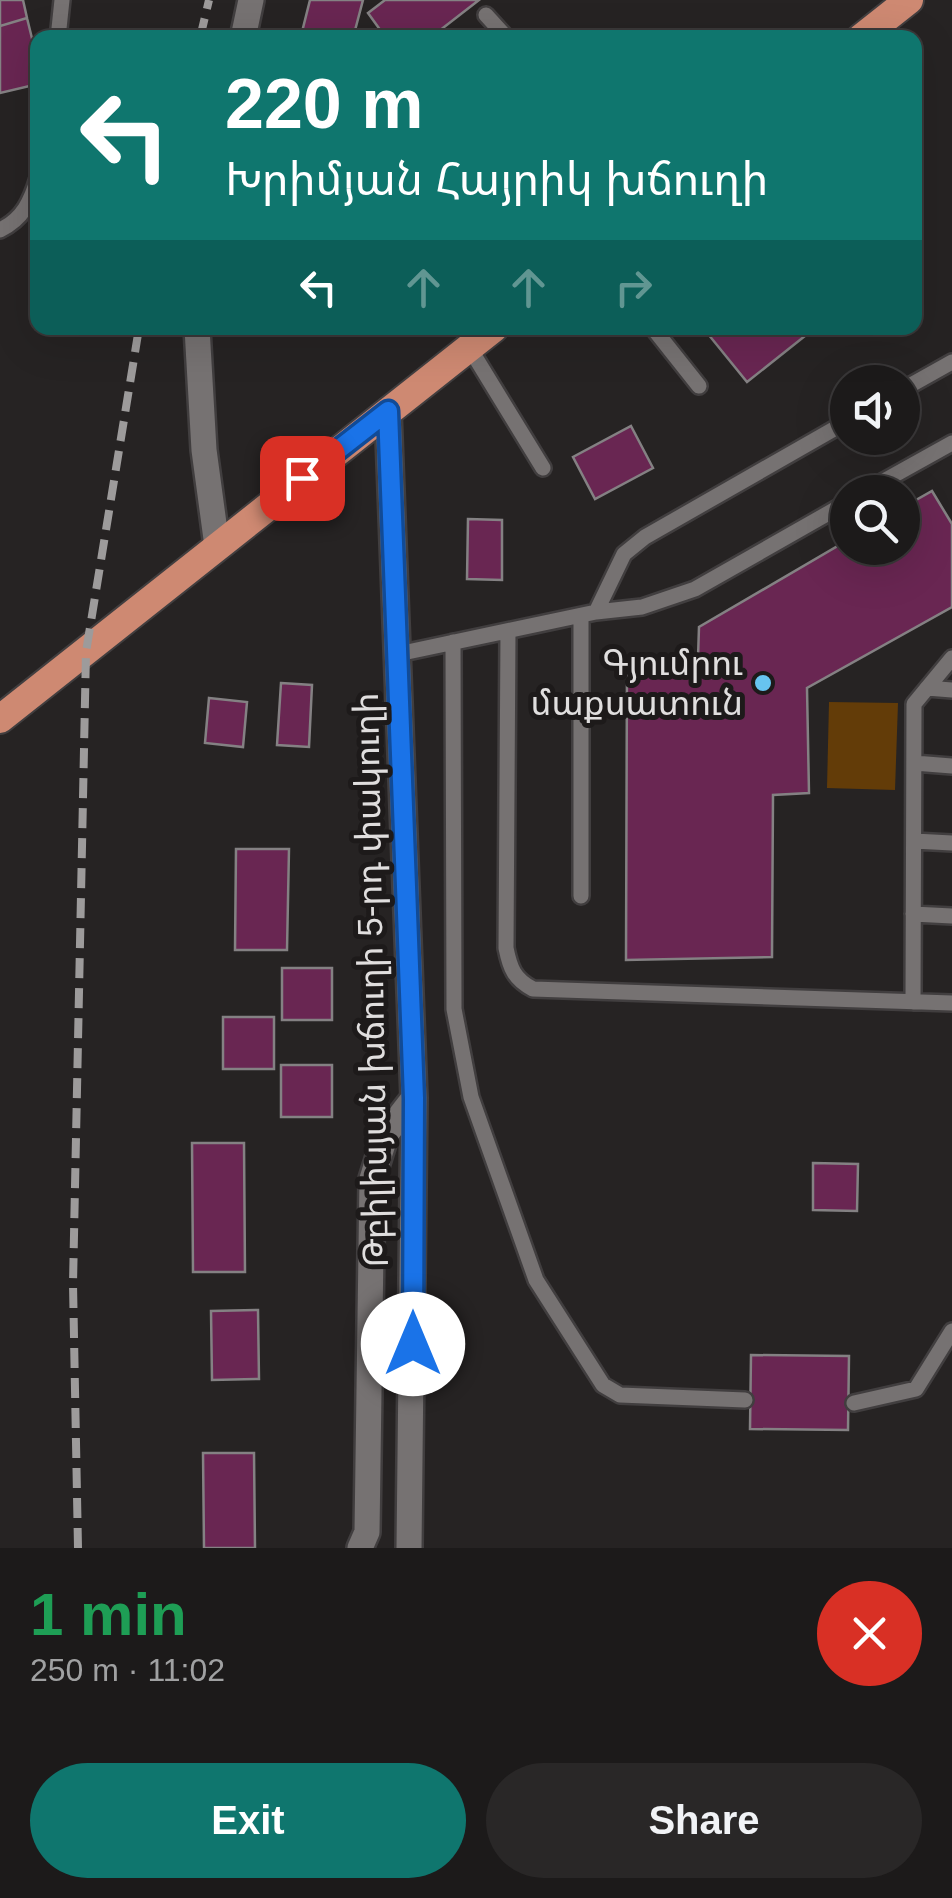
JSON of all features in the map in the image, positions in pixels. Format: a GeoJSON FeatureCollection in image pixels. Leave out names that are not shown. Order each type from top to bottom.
{"type":"FeatureCollection","features":[{"type":"Feature","properties":{"kind":"highway"},"geometry":{"type":"LineString","coordinates":[[871,30],[909,0]]}},
{"type":"Feature","properties":{"kind":"highway"},"geometry":{"type":"LineString","coordinates":[[0,719],[485,335]]}},
{"type":"Feature","properties":{"kind":"street"},"geometry":{"type":"LineString","coordinates":[[244,30],[251,0]]}},
{"type":"Feature","properties":{"kind":"street"},"geometry":{"type":"LineString","coordinates":[[197,335],[204,450],[217,546]]}},
{"type":"Feature","properties":{"kind":"street","name":"Թբիլիսյան խճուղի 5-րդ փակուղի"},"geometry":{"type":"LineString","coordinates":[[388,411],[414,1098],[409,1548]]}},
{"type":"Feature","properties":{"kind":"street"},"geometry":{"type":"LineString","coordinates":[[360,1548],[367,1532],[372,1179],[386,1134],[414,1098]]}},
{"type":"Feature","properties":{"kind":"lane"},"geometry":{"type":"LineString","coordinates":[[59,30],[62,0]]}},
{"type":"Feature","properties":{"kind":"lane"},"geometry":{"type":"LineString","coordinates":[[486,14],[499,30]]}},
{"type":"Feature","properties":{"kind":"lane"},"geometry":{"type":"LineString","coordinates":[[0,230],[14,224],[30,203]]}},
{"type":"Feature","properties":{"kind":"lane"},"geometry":{"type":"LineString","coordinates":[[659,335],[699,386]]}},
{"type":"Feature","properties":{"kind":"lane"},"geometry":{"type":"LineString","coordinates":[[469,347],[543,468]]}},
{"type":"Feature","properties":{"kind":"lane"},"geometry":{"type":"LineString","coordinates":[[920,380],[952,362]]}},
{"type":"Feature","properties":{"kind":"lane"},"geometry":{"type":"LineString","coordinates":[[582,896],[588,614],[624,554],[645,537],[830,431]]}},
{"type":"Feature","properties":{"kind":"lane"},"geometry":{"type":"LineString","coordinates":[[895,475],[952,443]]}},
{"type":"Feature","properties":{"kind":"lane"},"geometry":{"type":"LineString","coordinates":[[398,654],[588,614],[642,607],[694,589],[830,512]]}},
{"type":"Feature","properties":{"kind":"lane"},"geometry":{"type":"LineString","coordinates":[[508,630],[506,948],[510,967],[519,982],[532,988],[952,1003]]}},
{"type":"Feature","properties":{"kind":"lane"},"geometry":{"type":"LineString","coordinates":[[453,642],[454,1010],[470,1096],[536,1280],[604,1385],[620,1395],[745,1400]]}},
{"type":"Feature","properties":{"kind":"lane"},"geometry":{"type":"LineString","coordinates":[[912,1002],[914,704],[952,658]]}},
{"type":"Feature","properties":{"kind":"lane"},"geometry":{"type":"LineString","coordinates":[[927,688],[952,690]]}},
{"type":"Feature","properties":{"kind":"lane"},"geometry":{"type":"LineString","coordinates":[[914,763],[952,766]]}},
{"type":"Feature","properties":{"kind":"lane"},"geometry":{"type":"LineString","coordinates":[[914,841],[952,843]]}},
{"type":"Feature","properties":{"kind":"lane"},"geometry":{"type":"LineString","coordinates":[[913,914],[952,916]]}},
{"type":"Feature","properties":{"kind":"lane"},"geometry":{"type":"LineString","coordinates":[[854,1402],[916,1389],[952,1331]]}},
{"type":"Feature","properties":{"kind":"shaded area"},"geometry":{"type":"Polygon","coordinates":[[[829,702],[898,703],[895,790],[827,788],[829,702]]]}},
{"type":"Feature","properties":{"kind":"building"},"geometry":{"type":"Polygon","coordinates":[[[0,0],[23,0],[27,18],[0,26],[0,0]]]}},
{"type":"Feature","properties":{"kind":"building"},"geometry":{"type":"Polygon","coordinates":[[[310,0],[363,0],[355,30],[302,30],[310,0]]]}},
{"type":"Feature","properties":{"kind":"building"},"geometry":{"type":"Polygon","coordinates":[[[385,0],[479,0],[440,30],[380,30],[368,13],[385,0]]]}},
{"type":"Feature","properties":{"kind":"building"},"geometry":{"type":"Polygon","coordinates":[[[27,18],[30,86],[0,93],[0,26],[27,18]]]}},
{"type":"Feature","properties":{"kind":"building"},"geometry":{"type":"Polygon","coordinates":[[[709,335],[806,335],[747,382],[709,335]]]}},
{"type":"Feature","properties":{"kind":"building"},"geometry":{"type":"Polygon","coordinates":[[[631,426],[653,468],[595,499],[573,457],[631,426]]]}},
{"type":"Feature","properties":{"kind":"building"},"geometry":{"type":"Polygon","coordinates":[[[932,491],[952,524],[952,607],[807,688],[809,793],[773,795],[772,957],[626,960],[627,661],[698,658],[699,627],[830,551],[830,565],[920,565],[920,498],[932,491]]]}},
{"type":"Feature","properties":{"kind":"building"},"geometry":{"type":"Polygon","coordinates":[[[468,519],[502,520],[502,580],[467,579],[468,519]]]}},
{"type":"Feature","properties":{"kind":"building"},"geometry":{"type":"Polygon","coordinates":[[[281,683],[312,685],[309,747],[277,745],[281,683]]]}},
{"type":"Feature","properties":{"kind":"building"},"geometry":{"type":"Polygon","coordinates":[[[209,698],[247,702],[243,747],[205,743],[209,698]]]}},
{"type":"Feature","properties":{"kind":"building"},"geometry":{"type":"Polygon","coordinates":[[[236,849],[289,849],[287,950],[235,950],[236,849]]]}},
{"type":"Feature","properties":{"kind":"building"},"geometry":{"type":"Polygon","coordinates":[[[282,968],[332,968],[332,1020],[282,1020],[282,968]]]}},
{"type":"Feature","properties":{"kind":"building"},"geometry":{"type":"Polygon","coordinates":[[[223,1017],[274,1017],[274,1069],[223,1069],[223,1017]]]}},
{"type":"Feature","properties":{"kind":"building"},"geometry":{"type":"Polygon","coordinates":[[[281,1065],[332,1065],[332,1117],[281,1117],[281,1065]]]}},
{"type":"Feature","properties":{"kind":"building"},"geometry":{"type":"Polygon","coordinates":[[[192,1143],[244,1143],[245,1272],[193,1272],[192,1143]]]}},
{"type":"Feature","properties":{"kind":"building"},"geometry":{"type":"Polygon","coordinates":[[[813,1163],[858,1164],[857,1211],[813,1210],[813,1163]]]}},
{"type":"Feature","properties":{"kind":"building"},"geometry":{"type":"Polygon","coordinates":[[[258,1310],[259,1379],[212,1380],[211,1311],[258,1310]]]}},
{"type":"Feature","properties":{"kind":"building"},"geometry":{"type":"Polygon","coordinates":[[[751,1355],[849,1356],[848,1430],[750,1429],[751,1355]]]}},
{"type":"Feature","properties":{"kind":"building"},"geometry":{"type":"Polygon","coordinates":[[[203,1453],[254,1453],[255,1548],[204,1548],[203,1453]]]}},
{"type":"Feature","properties":{"kind":"railway"},"geometry":{"type":"LineString","coordinates":[[202,30],[209,0]]}},
{"type":"Feature","properties":{"kind":"railway"},"geometry":{"type":"LineString","coordinates":[[78,1548],[73,1284],[86,652],[138,335]]}},
{"type":"Feature","properties":{"kind":"place","name":"Գյումրու մաքսատուն"},"geometry":{"type":"Point","coordinates":[763,683]}},
{"type":"Feature","properties":{"kind":"route"},"geometry":{"type":"LineString","coordinates":[[302,478],[388,411],[414,1098],[413,1344]]}}]}
